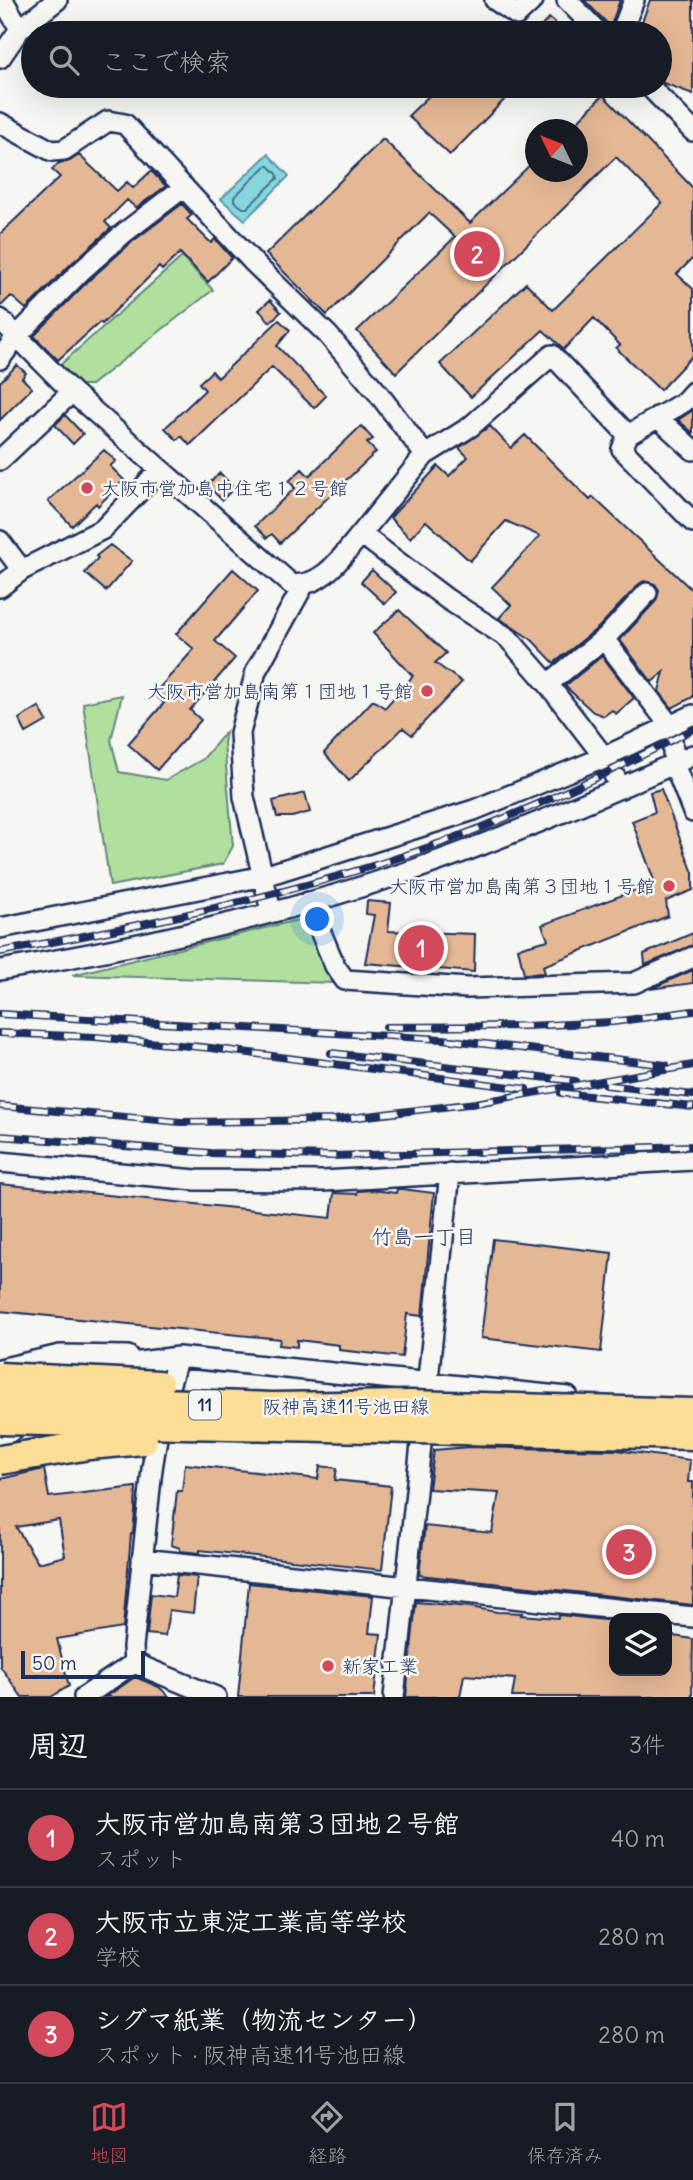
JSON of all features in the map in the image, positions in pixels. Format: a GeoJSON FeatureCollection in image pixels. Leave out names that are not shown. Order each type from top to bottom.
{"type":"FeatureCollection","features":[{"type":"Feature","properties":{"kind":"highway"},"geometry":{"type":"LineString","coordinates":[[0,1377],[288,1393],[410,1405]]}},
{"type":"Feature","properties":{"kind":"highway","name":"阪神高速11号池田線"},"geometry":{"type":"LineString","coordinates":[[0,1398],[272,1407],[410,1405],[693,1412]]}},
{"type":"Feature","properties":{"kind":"highway","name":"阪神高速11号池田線"},"geometry":{"type":"LineString","coordinates":[[0,1420],[693,1435]]}},
{"type":"Feature","properties":{"kind":"highway","name":"11"},"geometry":{"type":"LineString","coordinates":[[0,1460],[89,1445],[314,1427]]}},
{"type":"Feature","properties":{"kind":"street"},"geometry":{"type":"LineString","coordinates":[[0,58],[20,29],[4,0]]}},
{"type":"Feature","properties":{"kind":"street"},"geometry":{"type":"LineString","coordinates":[[30,21],[57,0]]}},
{"type":"Feature","properties":{"kind":"street"},"geometry":{"type":"LineString","coordinates":[[495,0],[517,15],[533,0]]}},
{"type":"Feature","properties":{"kind":"street"},"geometry":{"type":"LineString","coordinates":[[567,0],[587,21]]}},
{"type":"Feature","properties":{"kind":"street"},"geometry":{"type":"LineString","coordinates":[[626,21],[634,0]]}},
{"type":"Feature","properties":{"kind":"street"},"geometry":{"type":"LineString","coordinates":[[661,98],[693,131]]}},
{"type":"Feature","properties":{"kind":"street"},"geometry":{"type":"LineString","coordinates":[[0,123],[52,150],[64,150],[108,121],[125,124],[254,263],[328,335],[378,393],[425,455]]}},
{"type":"Feature","properties":{"kind":"street"},"geometry":{"type":"LineString","coordinates":[[0,359],[16,337],[80,272],[124,233],[184,187]]}},
{"type":"Feature","properties":{"kind":"street"},"geometry":{"type":"LineString","coordinates":[[0,319],[72,391],[291,584],[303,586],[318,580],[341,558],[425,455],[470,427],[552,355],[628,435]]}},
{"type":"Feature","properties":{"kind":"street"},"geometry":{"type":"LineString","coordinates":[[0,460],[72,391]]}},
{"type":"Feature","properties":{"kind":"street"},"geometry":{"type":"LineString","coordinates":[[693,392],[684,402],[628,435],[622,449],[693,522]]}},
{"type":"Feature","properties":{"kind":"street"},"geometry":{"type":"LineString","coordinates":[[657,417],[693,450]]}},
{"type":"Feature","properties":{"kind":"street"},"geometry":{"type":"LineString","coordinates":[[0,587],[22,570],[103,529],[160,470]]}},
{"type":"Feature","properties":{"kind":"street"},"geometry":{"type":"LineString","coordinates":[[361,534],[447,599],[508,638],[548,684],[604,757],[621,788]]}},
{"type":"Feature","properties":{"kind":"street"},"geometry":{"type":"LineString","coordinates":[[0,541],[22,570]]}},
{"type":"Feature","properties":{"kind":"street"},"geometry":{"type":"LineString","coordinates":[[271,911],[244,797],[240,733],[256,671],[303,586]]}},
{"type":"Feature","properties":{"kind":"street"},"geometry":{"type":"LineString","coordinates":[[548,684],[604,639],[647,593]]}},
{"type":"Feature","properties":{"kind":"street"},"geometry":{"type":"LineString","coordinates":[[604,639],[671,727],[674,764],[693,812]]}},
{"type":"Feature","properties":{"kind":"street"},"geometry":{"type":"LineString","coordinates":[[0,928],[264,877],[474,810],[604,757],[693,715]]}},
{"type":"Feature","properties":{"kind":"street"},"geometry":{"type":"LineString","coordinates":[[0,970],[211,928],[413,870],[621,788],[693,755]]}},
{"type":"Feature","properties":{"kind":"street"},"geometry":{"type":"LineString","coordinates":[[308,902],[334,966],[345,979],[468,988],[634,983],[693,957]]}},
{"type":"Feature","properties":{"kind":"street"},"geometry":{"type":"LineString","coordinates":[[0,1161],[196,1180],[323,1181],[693,1160]]}},
{"type":"Feature","properties":{"kind":"street"},"geometry":{"type":"LineString","coordinates":[[394,1697],[450,1173]]}},
{"type":"Feature","properties":{"kind":"street"},"geometry":{"type":"LineString","coordinates":[[0,1369],[60,1355],[178,1357],[693,1412]]}},
{"type":"Feature","properties":{"kind":"street"},"geometry":{"type":"LineString","coordinates":[[0,1398],[72,1374],[178,1357]]}},
{"type":"Feature","properties":{"kind":"street"},"geometry":{"type":"LineString","coordinates":[[0,1465],[136,1373],[178,1357]]}},
{"type":"Feature","properties":{"kind":"street"},"geometry":{"type":"LineString","coordinates":[[134,1663],[133,1647],[142,1559],[161,1413],[178,1357]]}},
{"type":"Feature","properties":{"kind":"street"},"geometry":{"type":"LineString","coordinates":[[142,1559],[693,1617]]}},
{"type":"Feature","properties":{"kind":"street"},"geometry":{"type":"LineString","coordinates":[[84,1697],[134,1663]]}},
{"type":"Feature","properties":{"kind":"street"},"geometry":{"type":"LineString","coordinates":[[134,1663],[216,1697]]}},
{"type":"Feature","properties":{"kind":"green space"},"geometry":{"type":"Polygon","coordinates":[[[182,257],[213,290],[91,385],[78,385],[60,365],[182,257]]]}},
{"type":"Feature","properties":{"kind":"green space"},"geometry":{"type":"Polygon","coordinates":[[[122,695],[111,740],[119,772],[166,780],[203,759],[226,732],[224,743],[233,846],[223,864],[110,886],[83,703],[122,695]]]}},
{"type":"Feature","properties":{"kind":"green space"},"geometry":{"type":"Polygon","coordinates":[[[306,918],[334,983],[72,975],[306,918]]]}},
{"type":"Feature","properties":{"kind":"water"},"geometry":{"type":"Polygon","coordinates":[[[268,154],[289,176],[245,220],[221,199],[268,154]]]}},
{"type":"Feature","properties":{"kind":"building"},"geometry":{"type":"Polygon","coordinates":[[[584,0],[620,0],[612,21],[605,21],[584,0]]]}},
{"type":"Feature","properties":{"kind":"building"},"geometry":{"type":"Polygon","coordinates":[[[650,0],[693,0],[693,94],[672,86],[672,21],[642,21],[650,0]]]}},
{"type":"Feature","properties":{"kind":"building"},"geometry":{"type":"Polygon","coordinates":[[[427,98],[506,98],[450,155],[408,116],[427,98]]]}},
{"type":"Feature","properties":{"kind":"building"},"geometry":{"type":"Polygon","coordinates":[[[600,98],[606,98],[693,188],[693,258],[677,274],[693,289],[693,355],[660,390],[616,348],[620,345],[594,318],[564,349],[543,330],[471,397],[440,364],[526,283],[553,310],[662,203],[616,157],[396,373],[357,331],[455,237],[429,213],[327,315],[266,254],[383,139],[470,223],[525,170],[525,182],[588,182],[588,119],[580,119],[600,98]]]}},
{"type":"Feature","properties":{"kind":"building"},"geometry":{"type":"Polygon","coordinates":[[[79,155],[117,191],[127,182],[133,188],[151,171],[166,186],[136,208],[127,200],[105,222],[111,228],[26,309],[11,296],[0,307],[0,234],[60,177],[52,170],[59,163],[70,161],[79,155]]]}},
{"type":"Feature","properties":{"kind":"building"},"geometry":{"type":"Polygon","coordinates":[[[182,204],[192,215],[187,219],[211,243],[215,239],[232,258],[208,282],[180,253],[162,270],[159,267],[102,324],[100,322],[58,360],[34,336],[88,281],[132,242],[182,204]]]}},
{"type":"Feature","properties":{"kind":"building"},"geometry":{"type":"Polygon","coordinates":[[[270,300],[281,312],[270,322],[259,310],[270,300]]]}},
{"type":"Feature","properties":{"kind":"building"},"geometry":{"type":"Polygon","coordinates":[[[279,320],[290,330],[277,346],[326,396],[314,408],[272,367],[190,445],[181,436],[177,440],[165,428],[205,390],[199,383],[212,371],[218,378],[279,320]]]}},
{"type":"Feature","properties":{"kind":"building"},"geometry":{"type":"Polygon","coordinates":[[[17,365],[26,373],[22,378],[32,388],[0,420],[0,382],[17,365]]]}},
{"type":"Feature","properties":{"kind":"building"},"geometry":{"type":"Polygon","coordinates":[[[693,410],[693,433],[678,420],[693,410]]]}},
{"type":"Feature","properties":{"kind":"building"},"geometry":{"type":"Polygon","coordinates":[[[65,415],[83,434],[73,444],[55,425],[65,415]]]}},
{"type":"Feature","properties":{"kind":"building"},"geometry":{"type":"Polygon","coordinates":[[[361,426],[373,439],[367,443],[376,452],[280,543],[272,534],[267,538],[255,526],[295,488],[289,481],[302,469],[309,476],[361,426]]]}},
{"type":"Feature","properties":{"kind":"building"},"geometry":{"type":"Polygon","coordinates":[[[490,426],[511,448],[525,435],[590,500],[593,497],[693,591],[693,697],[672,708],[659,691],[664,672],[652,682],[620,640],[656,601],[659,590],[655,584],[644,581],[639,584],[599,627],[554,663],[532,640],[499,618],[511,605],[492,587],[540,536],[506,521],[470,561],[426,521],[410,538],[390,518],[438,466],[449,476],[468,457],[459,448],[490,426]]]}},
{"type":"Feature","properties":{"kind":"building","name":"大阪市営加島中住宅１２号館"},"geometry":{"type":"Polygon","coordinates":[[[104,450],[116,461],[110,466],[124,480],[98,506],[96,503],[72,526],[48,501],[104,450]]]}},
{"type":"Feature","properties":{"kind":"building"},"geometry":{"type":"Polygon","coordinates":[[[220,473],[234,488],[222,500],[207,485],[220,473]]]}},
{"type":"Feature","properties":{"kind":"building"},"geometry":{"type":"Polygon","coordinates":[[[110,545],[132,561],[106,591],[85,573],[98,558],[96,556],[110,545]]]}},
{"type":"Feature","properties":{"kind":"building"},"geometry":{"type":"Polygon","coordinates":[[[233,569],[258,591],[215,641],[235,658],[190,710],[201,720],[157,770],[128,744],[164,703],[154,694],[194,649],[176,634],[233,569]]]}},
{"type":"Feature","properties":{"kind":"building"},"geometry":{"type":"Polygon","coordinates":[[[372,570],[396,592],[385,604],[361,582],[372,570]]]}},
{"type":"Feature","properties":{"kind":"building","name":"大阪市営加島南第１団地１号館"},"geometry":{"type":"Polygon","coordinates":[[[399,610],[446,653],[435,663],[462,682],[412,735],[403,728],[349,781],[324,753],[373,700],[385,708],[413,676],[373,633],[399,610]]]}},
{"type":"Feature","properties":{"kind":"building"},"geometry":{"type":"Polygon","coordinates":[[[602,656],[634,698],[616,714],[612,710],[604,716],[593,712],[565,686],[602,656]]]}},
{"type":"Feature","properties":{"kind":"building"},"geometry":{"type":"Polygon","coordinates":[[[39,707],[47,721],[26,733],[19,719],[39,707]]]}},
{"type":"Feature","properties":{"kind":"building","name":"大阪市営加島南第３団地１号館"},"geometry":{"type":"Polygon","coordinates":[[[661,789],[693,873],[693,890],[666,901],[668,916],[543,966],[545,973],[524,974],[518,948],[548,940],[542,925],[655,883],[632,821],[655,812],[650,792],[661,789]]]}},
{"type":"Feature","properties":{"kind":"building"},"geometry":{"type":"Polygon","coordinates":[[[305,793],[310,812],[292,817],[277,817],[273,801],[305,793]]]}},
{"type":"Feature","properties":{"kind":"building"},"geometry":{"type":"Polygon","coordinates":[[[367,901],[391,903],[388,931],[475,934],[474,972],[365,963],[374,915],[366,914],[367,901]]]}},
{"type":"Feature","properties":{"kind":"building"},"geometry":{"type":"Polygon","coordinates":[[[693,933],[693,945],[645,965],[644,954],[693,933]]]}},
{"type":"Feature","properties":{"kind":"building"},"geometry":{"type":"Polygon","coordinates":[[[693,970],[693,983],[650,989],[693,970]]]}},
{"type":"Feature","properties":{"kind":"building"},"geometry":{"type":"Polygon","coordinates":[[[0,1184],[331,1218],[334,1193],[357,1194],[358,1191],[372,1190],[396,1193],[397,1189],[402,1189],[434,1193],[422,1316],[407,1314],[402,1357],[339,1350],[339,1345],[297,1340],[297,1347],[279,1345],[280,1339],[0,1311],[0,1184]]]}},
{"type":"Feature","properties":{"kind":"building"},"geometry":{"type":"Polygon","coordinates":[[[493,1239],[612,1253],[601,1352],[481,1338],[493,1239]]]}},
{"type":"Feature","properties":{"kind":"building"},"geometry":{"type":"Polygon","coordinates":[[[469,1447],[617,1450],[690,1460],[688,1482],[693,1482],[693,1605],[419,1575],[425,1526],[492,1533],[499,1493],[429,1489],[434,1450],[469,1447]]]}},
{"type":"Feature","properties":{"kind":"building"},"geometry":{"type":"Polygon","coordinates":[[[185,1464],[318,1479],[320,1466],[337,1468],[335,1480],[391,1486],[382,1570],[200,1550],[200,1553],[180,1551],[180,1548],[171,1545],[177,1491],[182,1491],[185,1464]]]}},
{"type":"Feature","properties":{"kind":"building"},"geometry":{"type":"Polygon","coordinates":[[[44,1469],[49,1497],[136,1487],[123,1628],[57,1639],[69,1686],[51,1697],[22,1697],[0,1666],[0,1479],[44,1469]],[[59,1520],[16,1527],[38,1563],[65,1556],[59,1520]]]}},
{"type":"Feature","properties":{"kind":"building"},"geometry":{"type":"Polygon","coordinates":[[[177,1575],[197,1577],[193,1613],[169,1610],[165,1636],[147,1634],[151,1594],[174,1597],[177,1575]]]}},
{"type":"Feature","properties":{"kind":"building","name":"新家工業"},"geometry":{"type":"Polygon","coordinates":[[[249,1583],[373,1596],[369,1633],[381,1634],[374,1697],[238,1697],[249,1583]]]}},
{"type":"Feature","properties":{"kind":"building"},"geometry":{"type":"Polygon","coordinates":[[[416,1602],[522,1613],[521,1615],[558,1618],[559,1615],[609,1620],[609,1676],[672,1676],[672,1636],[693,1639],[692,1697],[512,1697],[515,1679],[464,1675],[460,1697],[406,1697],[416,1602]]]}},
{"type":"Feature","properties":{"kind":"building"},"geometry":{"type":"Polygon","coordinates":[[[135,1677],[159,1687],[170,1697],[106,1697],[135,1677]]]}},
{"type":"Feature","properties":{"kind":"railway"},"geometry":{"type":"LineString","coordinates":[[0,952],[192,913],[288,890],[382,863],[462,835],[540,803],[693,729]]}},
{"type":"Feature","properties":{"kind":"railway"},"geometry":{"type":"LineString","coordinates":[[386,1027],[613,1022],[693,1011]]}},
{"type":"Feature","properties":{"kind":"railway"},"geometry":{"type":"LineString","coordinates":[[0,1014],[442,1039],[666,1065]]}},
{"type":"Feature","properties":{"kind":"railway"},"geometry":{"type":"LineString","coordinates":[[0,1033],[95,1037],[211,1048],[526,1089]]}},
{"type":"Feature","properties":{"kind":"railway"},"geometry":{"type":"LineString","coordinates":[[331,1053],[575,1081]]}},
{"type":"Feature","properties":{"kind":"railway"},"geometry":{"type":"LineString","coordinates":[[0,1106],[181,1122],[334,1120],[476,1103],[693,1065]]}},
{"type":"Feature","properties":{"kind":"railway"},"geometry":{"type":"LineString","coordinates":[[606,1085],[693,1095]]}},
{"type":"Feature","properties":{"kind":"railway"},"geometry":{"type":"LineString","coordinates":[[561,1093],[693,1107]]}},
{"type":"Feature","properties":{"kind":"railway"},"geometry":{"type":"LineString","coordinates":[[0,1136],[210,1153],[331,1156],[693,1146]]}},
{"type":"Feature","properties":{"kind":"place","name":"大阪市立東淀工業高等学校"},"geometry":{"type":"Point","coordinates":[477,254]}},
{"type":"Feature","properties":{"kind":"place","name":"大阪市営加島中住宅１２号館"},"geometry":{"type":"Point","coordinates":[87,488]}},
{"type":"Feature","properties":{"kind":"place","name":"大阪市営加島南第１団地１号館"},"geometry":{"type":"Point","coordinates":[427,691]}},
{"type":"Feature","properties":{"kind":"place","name":"大阪市営加島南第３団地１号館"},"geometry":{"type":"Point","coordinates":[669,886]}},
{"type":"Feature","properties":{"kind":"place","name":"大阪市営加島南第３団地２号館"},"geometry":{"type":"Point","coordinates":[421,948]}},
{"type":"Feature","properties":{"kind":"place","name":"シグマ紙業（物流センター）"},"geometry":{"type":"Point","coordinates":[629,1552]}},
{"type":"Feature","properties":{"kind":"place","name":"新家工業"},"geometry":{"type":"Point","coordinates":[328,1666]}},
{"type":"Feature","properties":{"kind":"district","name":"竹島一丁目"},"geometry":{"type":"Point","coordinates":[424,1237]}}]}
